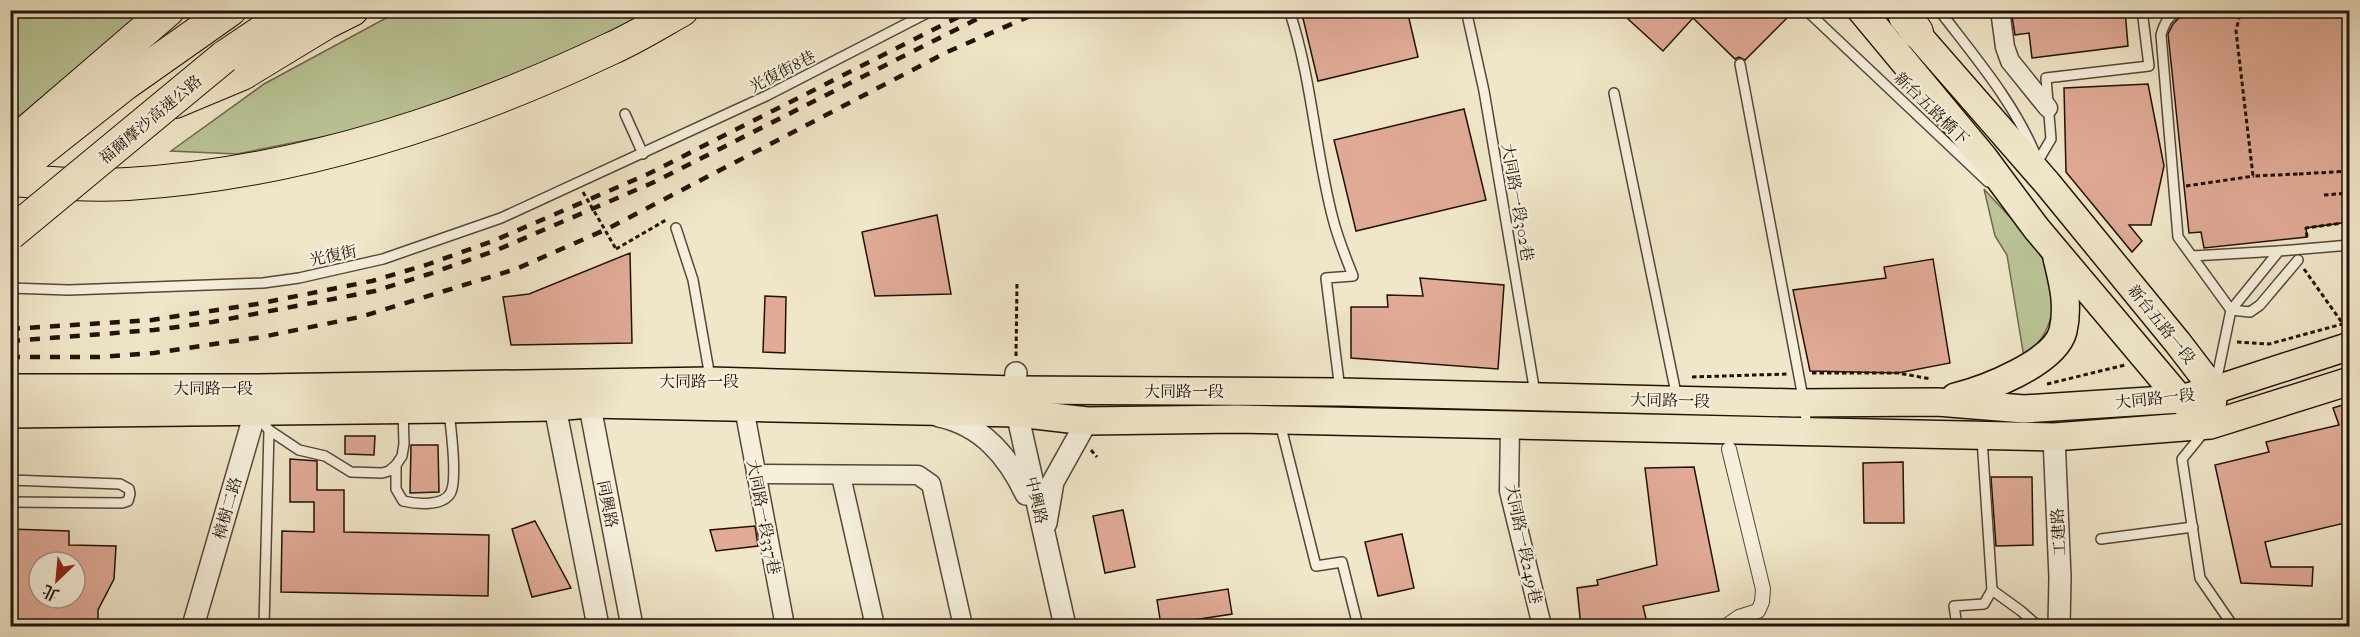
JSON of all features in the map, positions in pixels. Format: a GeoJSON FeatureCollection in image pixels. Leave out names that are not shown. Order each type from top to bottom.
{"type":"FeatureCollection","features":[{"type":"Feature","properties":{"kind":"highway"},"geometry":{"type":"LineString","coordinates":[[10,146],[168,10]]}},
{"type":"Feature","properties":{"kind":"highway"},"geometry":{"type":"LineString","coordinates":[[10,175],[125,84],[230,10]]}},
{"type":"Feature","properties":{"kind":"highway","name":"福爾摩沙高速公路"},"geometry":{"type":"LineString","coordinates":[[10,234],[166,106],[233,66],[294,10]]}},
{"type":"Feature","properties":{"kind":"highway"},"geometry":{"type":"LineString","coordinates":[[233,66],[352,10]]}},
{"type":"Feature","properties":{"kind":"highway"},"geometry":{"type":"LineString","coordinates":[[10,180],[77,185],[128,184],[196,177],[278,164],[383,136],[494,100],[612,49],[682,10]]}},
{"type":"Feature","properties":{"kind":"main road","name":"新台五路一段"},"geometry":{"type":"LineString","coordinates":[[1861,10],[1984,158],[2055,251],[2180,399],[2210,425]]}},
{"type":"Feature","properties":{"kind":"main road","name":"新台五路一段"},"geometry":{"type":"LineString","coordinates":[[1905,18],[2043,172],[2214,390]]}},
{"type":"Feature","properties":{"kind":"main road"},"geometry":{"type":"LineString","coordinates":[[1937,402],[1985,390],[2028,367],[2051,349],[2062,333],[2067,301],[2055,251]]}},
{"type":"Feature","properties":{"kind":"main road","name":"大同路一段"},"geometry":{"type":"LineString","coordinates":[[10,388],[261,410],[587,393],[710,381],[1016,392],[1340,392],[1678,401],[1937,402],[2024,409],[2180,399],[2349,346]]}},
{"type":"Feature","properties":{"kind":"main road","name":"大同路一段"},"geometry":{"type":"LineString","coordinates":[[587,393],[744,408],[917,411],[1016,392],[1087,422],[1237,419],[2054,436],[2210,425],[2349,381]]}},
{"type":"Feature","properties":{"kind":"main road"},"geometry":{"type":"LineString","coordinates":[[2210,425],[2214,390]]}},
{"type":"Feature","properties":{"kind":"main road"},"geometry":{"type":"LineString","coordinates":[[1237,391],[1237,419]]}},
{"type":"Feature","properties":{"kind":"main road","name":"大同路一段"},"geometry":{"type":"LineString","coordinates":[[10,414],[448,410],[552,395]]}},
{"type":"Feature","properties":{"kind":"street"},"geometry":{"type":"LineString","coordinates":[[2000,10],[2005,47],[2010,61],[2048,108]]}},
{"type":"Feature","properties":{"kind":"street","name":"中興路"},"geometry":{"type":"LineString","coordinates":[[1016,392],[1065,627]]}},
{"type":"Feature","properties":{"kind":"street","name":"同興路"},"geometry":{"type":"LineString","coordinates":[[587,393],[632,627]]}},
{"type":"Feature","properties":{"kind":"street","name":"同興路"},"geometry":{"type":"LineString","coordinates":[[552,395],[598,627]]}},
{"type":"Feature","properties":{"kind":"street"},"geometry":{"type":"LineString","coordinates":[[1752,402],[1760,430]]}},
{"type":"Feature","properties":{"kind":"street","name":"大同路一段337巷"},"geometry":{"type":"LineString","coordinates":[[744,408],[785,627]]}},
{"type":"Feature","properties":{"kind":"street","name":"樟樹二路"},"geometry":{"type":"LineString","coordinates":[[193,627],[261,410]]}},
{"type":"Feature","properties":{"kind":"street"},"geometry":{"type":"LineString","coordinates":[[917,411],[958,420],[989,440],[1014,469],[1044,532]]}},
{"type":"Feature","properties":{"kind":"street"},"geometry":{"type":"LineString","coordinates":[[1044,532],[1053,482],[1087,422]]}},
{"type":"Feature","properties":{"kind":"street","name":"大同路一段249巷"},"geometry":{"type":"LineString","coordinates":[[1510,426],[1509,491],[1542,627]]}},
{"type":"Feature","properties":{"kind":"street","name":"工建路"},"geometry":{"type":"LineString","coordinates":[[2054,436],[2060,577],[2059,627]]}},
{"type":"Feature","properties":{"kind":"street"},"geometry":{"type":"LineString","coordinates":[[1726,627],[1739,617],[1758,611],[1762,602],[1762,589],[1729,449]]}},
{"type":"Feature","properties":{"kind":"street"},"geometry":{"type":"LineString","coordinates":[[756,474],[918,475],[931,484],[963,627]]}},
{"type":"Feature","properties":{"kind":"street"},"geometry":{"type":"LineString","coordinates":[[841,476],[876,627]]}},
{"type":"Feature","properties":{"kind":"lane","name":"光復街8巷"},"geometry":{"type":"LineString","coordinates":[[643,154],[766,96],[933,10]]}},
{"type":"Feature","properties":{"kind":"lane"},"geometry":{"type":"LineString","coordinates":[[1289,10],[1312,106],[1333,220],[1353,276],[1326,278],[1340,392]]}},
{"type":"Feature","properties":{"kind":"lane","name":"大同路一段302巷"},"geometry":{"type":"LineString","coordinates":[[1466,10],[1484,92],[1536,398]]}},
{"type":"Feature","properties":{"kind":"lane","name":"新台五路橋下"},"geometry":{"type":"LineString","coordinates":[[1806,10],[2036,228]]}},
{"type":"Feature","properties":{"kind":"lane"},"geometry":{"type":"LineString","coordinates":[[1939,10],[1998,90],[2027,134],[2043,172]]}},
{"type":"Feature","properties":{"kind":"lane"},"geometry":{"type":"LineString","coordinates":[[2043,172],[2051,139],[2046,78],[2149,66],[2142,10]]}},
{"type":"Feature","properties":{"kind":"lane"},"geometry":{"type":"LineString","coordinates":[[2180,10],[2173,13],[2167,20],[2161,35],[2178,237],[2231,310],[2250,312],[2260,305],[2298,260]]}},
{"type":"Feature","properties":{"kind":"lane"},"geometry":{"type":"LineString","coordinates":[[1740,64],[1804,402],[1807,432]]}},
{"type":"Feature","properties":{"kind":"lane"},"geometry":{"type":"LineString","coordinates":[[1614,93],[1678,401]]}},
{"type":"Feature","properties":{"kind":"lane"},"geometry":{"type":"LineString","coordinates":[[625,114],[643,154]]}},
{"type":"Feature","properties":{"kind":"lane","name":"光復街"},"geometry":{"type":"LineString","coordinates":[[10,288],[69,290],[254,283],[299,278],[383,259],[501,218],[643,154]]}},
{"type":"Feature","properties":{"kind":"lane"},"geometry":{"type":"LineString","coordinates":[[676,228],[693,280],[710,381],[744,408]]}},
{"type":"Feature","properties":{"kind":"lane"},"geometry":{"type":"LineString","coordinates":[[2192,256],[2349,245]]}},
{"type":"Feature","properties":{"kind":"lane"},"geometry":{"type":"LineString","coordinates":[[2214,390],[2231,310],[2279,251]]}},
{"type":"Feature","properties":{"kind":"lane"},"geometry":{"type":"LineString","coordinates":[[261,410],[299,450],[325,456],[351,472],[382,473],[389,471],[402,456],[403,410]]}},
{"type":"Feature","properties":{"kind":"lane"},"geometry":{"type":"LineString","coordinates":[[261,410],[264,627]]}},
{"type":"Feature","properties":{"kind":"lane"},"geometry":{"type":"LineString","coordinates":[[396,465],[396,489],[403,501],[438,502],[446,499],[451,493],[453,481],[448,410]]}},
{"type":"Feature","properties":{"kind":"lane"},"geometry":{"type":"LineString","coordinates":[[1280,420],[1316,566],[1342,561],[1358,627]]}},
{"type":"Feature","properties":{"kind":"lane"},"geometry":{"type":"LineString","coordinates":[[2210,425],[2182,459],[2200,578],[2233,627]]}},
{"type":"Feature","properties":{"kind":"lane"},"geometry":{"type":"LineString","coordinates":[[1957,627],[1954,606],[1984,604],[1992,590],[1981,435]]}},
{"type":"Feature","properties":{"kind":"lane"},"geometry":{"type":"LineString","coordinates":[[10,480],[120,484],[129,489],[130,494],[128,501],[122,503],[10,502]]}},
{"type":"Feature","properties":{"kind":"lane"},"geometry":{"type":"LineString","coordinates":[[2101,539],[2193,527]]}},
{"type":"Feature","properties":{"kind":"lane"},"geometry":{"type":"LineString","coordinates":[[1992,590],[2021,610],[2038,627]]}},
{"type":"Feature","properties":{"kind":"path"},"geometry":{"type":"LineString","coordinates":[[2246,10],[2239,18],[2236,31],[2253,176]]}},
{"type":"Feature","properties":{"kind":"path"},"geometry":{"type":"LineString","coordinates":[[2184,186],[2253,176],[2349,171]]}},
{"type":"Feature","properties":{"kind":"path"},"geometry":{"type":"LineString","coordinates":[[583,192],[616,249],[665,220]]}},
{"type":"Feature","properties":{"kind":"path"},"geometry":{"type":"LineString","coordinates":[[2325,195],[2349,193]]}},
{"type":"Feature","properties":{"kind":"path"},"geometry":{"type":"LineString","coordinates":[[1016,392],[1017,282]]}},
{"type":"Feature","properties":{"kind":"green space"},"geometry":{"type":"Polygon","coordinates":[[[11,11],[144,11],[11,123],[11,11]]]}},
{"type":"Feature","properties":{"kind":"green space"},"geometry":{"type":"Polygon","coordinates":[[[399,11],[653,11],[583,49],[372,127],[237,154],[171,151],[264,84],[399,11]]]}},
{"type":"Feature","properties":{"kind":"green space"},"geometry":{"type":"Polygon","coordinates":[[[1984,189],[2027,237],[2050,274],[2053,298],[2051,317],[2044,335],[2024,357],[2007,255],[1995,236],[1984,189]]]}},
{"type":"Feature","properties":{"kind":"building"},"geometry":{"type":"Polygon","coordinates":[[[1301,10],[1407,10],[1418,57],[1318,81],[1301,10]]]}},
{"type":"Feature","properties":{"kind":"building"},"geometry":{"type":"Polygon","coordinates":[[[1637,10],[1795,10],[1745,60],[1739,57],[1735,59],[1693,18],[1663,51],[1628,19],[1637,10]]]}},
{"type":"Feature","properties":{"kind":"building"},"geometry":{"type":"Polygon","coordinates":[[[2011,10],[2125,10],[2128,46],[2032,58],[2029,33],[2015,35],[2011,10]]]}},
{"type":"Feature","properties":{"kind":"building"},"geometry":{"type":"Polygon","coordinates":[[[2187,10],[2349,10],[2349,222],[2306,228],[2307,237],[2204,248],[2201,232],[2189,233],[2168,34],[2173,24],[2187,10]]]}},
{"type":"Feature","properties":{"kind":"building"},"geometry":{"type":"Polygon","coordinates":[[[2148,84],[2164,166],[2151,225],[2129,225],[2142,241],[2132,252],[2066,172],[2064,88],[2148,84]]]}},
{"type":"Feature","properties":{"kind":"building"},"geometry":{"type":"Polygon","coordinates":[[[1464,109],[1486,200],[1356,231],[1334,140],[1464,109]]]}},
{"type":"Feature","properties":{"kind":"building"},"geometry":{"type":"Polygon","coordinates":[[[937,215],[951,294],[875,296],[862,232],[937,215]]]}},
{"type":"Feature","properties":{"kind":"building"},"geometry":{"type":"Polygon","coordinates":[[[630,253],[632,343],[511,345],[503,297],[529,294],[630,253]]]}},
{"type":"Feature","properties":{"kind":"building"},"geometry":{"type":"Polygon","coordinates":[[[1933,259],[1950,363],[1898,373],[1810,371],[1793,290],[1886,278],[1884,267],[1933,259]]]}},
{"type":"Feature","properties":{"kind":"building"},"geometry":{"type":"Polygon","coordinates":[[[1420,278],[1504,285],[1498,369],[1351,358],[1351,307],[1388,307],[1387,295],[1423,296],[1420,278]]]}},
{"type":"Feature","properties":{"kind":"building"},"geometry":{"type":"Polygon","coordinates":[[[765,296],[786,297],[785,353],[763,352],[765,296]]]}},
{"type":"Feature","properties":{"kind":"building"},"geometry":{"type":"Polygon","coordinates":[[[2349,403],[2349,522],[2265,542],[2271,567],[2313,567],[2312,586],[2241,583],[2215,465],[2269,452],[2266,442],[2339,425],[2333,408],[2349,403]]]}},
{"type":"Feature","properties":{"kind":"building"},"geometry":{"type":"Polygon","coordinates":[[[345,436],[375,436],[374,455],[345,454],[345,436]]]}},
{"type":"Feature","properties":{"kind":"building"},"geometry":{"type":"Polygon","coordinates":[[[411,445],[438,445],[439,492],[410,493],[411,445]]]}},
{"type":"Feature","properties":{"kind":"building"},"geometry":{"type":"Polygon","coordinates":[[[290,459],[317,461],[317,490],[344,490],[344,532],[489,535],[488,596],[281,592],[282,531],[314,532],[314,502],[290,502],[290,459]]]}},
{"type":"Feature","properties":{"kind":"building"},"geometry":{"type":"Polygon","coordinates":[[[1903,462],[1904,523],[1864,523],[1863,463],[1903,462]]]}},
{"type":"Feature","properties":{"kind":"building"},"geometry":{"type":"Polygon","coordinates":[[[1694,467],[1719,591],[1643,606],[1648,627],[1581,627],[1577,588],[1598,585],[1597,580],[1657,565],[1645,468],[1694,467]]]}},
{"type":"Feature","properties":{"kind":"building"},"geometry":{"type":"Polygon","coordinates":[[[1991,477],[2032,477],[2033,545],[1996,546],[1991,477]]]}},
{"type":"Feature","properties":{"kind":"building"},"geometry":{"type":"Polygon","coordinates":[[[1123,510],[1135,567],[1105,573],[1093,516],[1123,510]]]}},
{"type":"Feature","properties":{"kind":"building"},"geometry":{"type":"Polygon","coordinates":[[[535,521],[571,588],[532,597],[512,529],[535,521]]]}},
{"type":"Feature","properties":{"kind":"building"},"geometry":{"type":"Polygon","coordinates":[[[755,526],[758,546],[716,551],[710,530],[755,526]]]}},
{"type":"Feature","properties":{"kind":"building"},"geometry":{"type":"Polygon","coordinates":[[[10,529],[69,531],[69,545],[116,546],[114,579],[98,610],[98,627],[10,627],[10,529]]]}},
{"type":"Feature","properties":{"kind":"building"},"geometry":{"type":"Polygon","coordinates":[[[1402,534],[1414,588],[1378,596],[1365,542],[1402,534]]]}},
{"type":"Feature","properties":{"kind":"building"},"geometry":{"type":"Polygon","coordinates":[[[1228,589],[1232,614],[1161,625],[1157,600],[1228,589]]]}},
{"type":"Feature","properties":{"kind":"railway"},"geometry":{"type":"LineString","coordinates":[[10,329],[152,320],[257,304],[372,281],[426,265],[493,241],[648,174],[972,10]]}},
{"type":"Feature","properties":{"kind":"railway"},"geometry":{"type":"LineString","coordinates":[[10,341],[154,330],[207,323],[375,291],[429,274],[497,250],[652,183],[995,10]]}},
{"type":"Feature","properties":{"kind":"railway"},"geometry":{"type":"LineString","coordinates":[[10,357],[99,357],[154,353],[262,337],[360,317],[516,269],[607,229],[947,52],[1044,10]]}}]}
